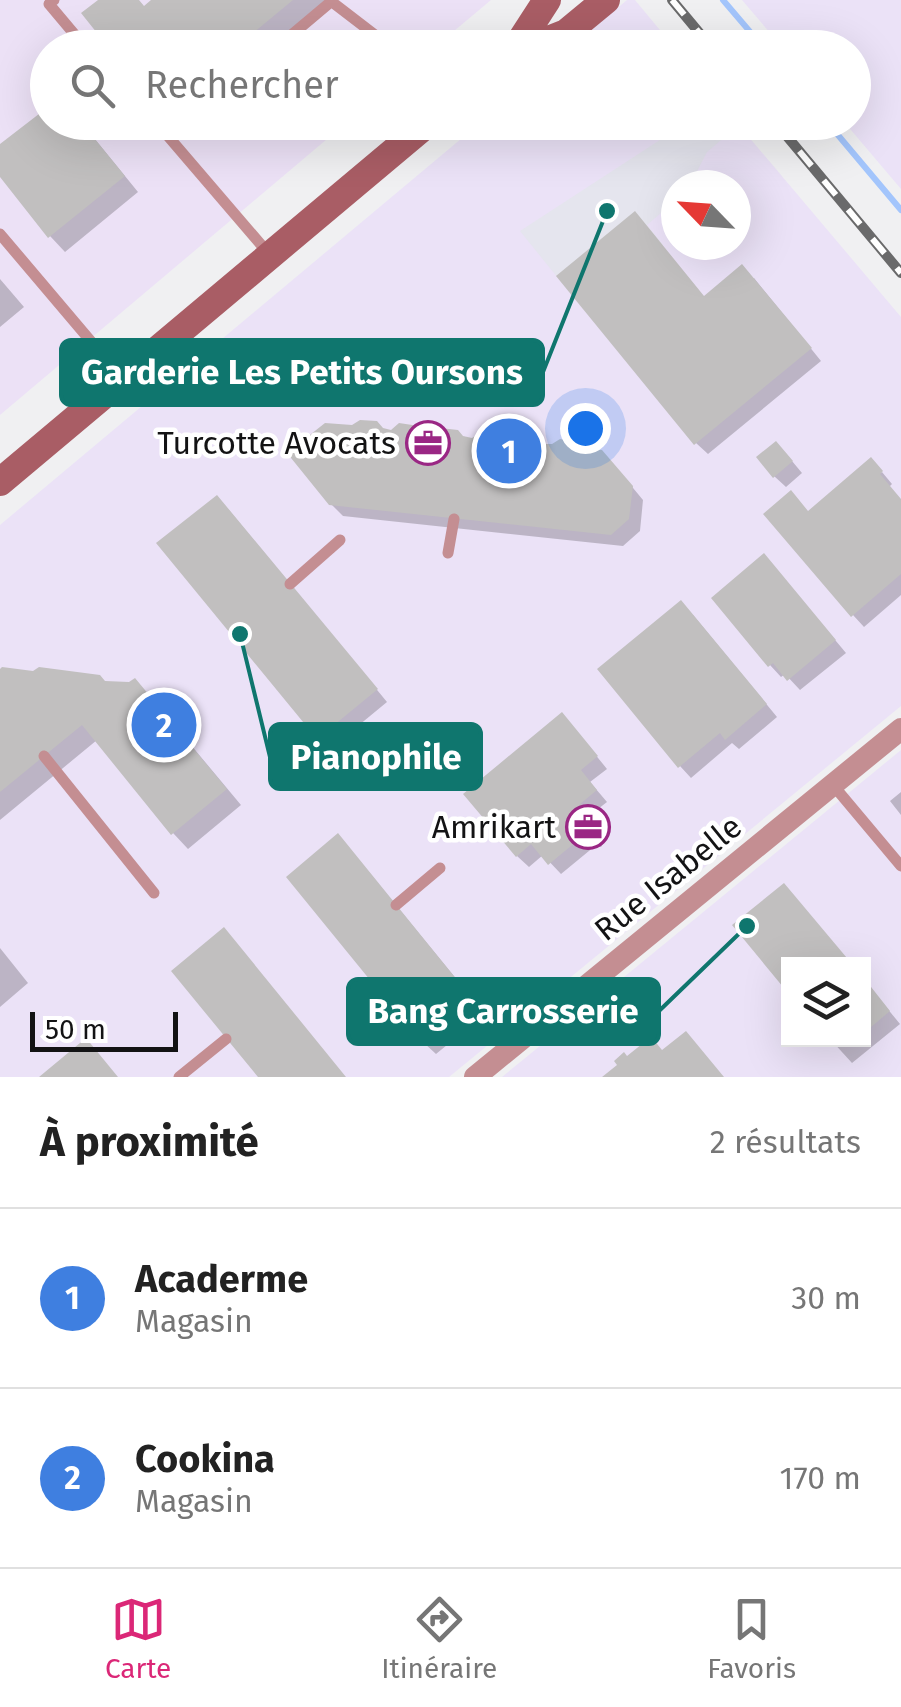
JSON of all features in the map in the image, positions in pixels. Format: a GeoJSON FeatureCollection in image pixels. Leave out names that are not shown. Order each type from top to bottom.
{"type":"FeatureCollection","features":[{"type":"Feature","properties":{"kind":"main road"},"geometry":{"type":"LineString","coordinates":[[527,30],[546,0]]}},
{"type":"Feature","properties":{"kind":"main road"},"geometry":{"type":"LineString","coordinates":[[570,30],[606,0]]}},
{"type":"Feature","properties":{"kind":"main road"},"geometry":{"type":"LineString","coordinates":[[0,482],[408,140]]}},
{"type":"Feature","properties":{"kind":"street","name":"Rue Isabelle"},"geometry":{"type":"LineString","coordinates":[[474,1077],[901,729]]}},
{"type":"Feature","properties":{"kind":"lane"},"geometry":{"type":"LineString","coordinates":[[54,0],[49,4],[71,30]]}},
{"type":"Feature","properties":{"kind":"lane"},"geometry":{"type":"LineString","coordinates":[[298,30],[333,1],[369,30]]}},
{"type":"Feature","properties":{"kind":"lane"},"geometry":{"type":"LineString","coordinates":[[172,140],[270,255]]}},
{"type":"Feature","properties":{"kind":"lane"},"geometry":{"type":"LineString","coordinates":[[0,234],[122,378]]}},
{"type":"Feature","properties":{"kind":"lane"},"geometry":{"type":"LineString","coordinates":[[448,552],[454,519]]}},
{"type":"Feature","properties":{"kind":"lane"},"geometry":{"type":"LineString","coordinates":[[290,584],[340,540]]}},
{"type":"Feature","properties":{"kind":"lane"},"geometry":{"type":"LineString","coordinates":[[44,756],[154,893]]}},
{"type":"Feature","properties":{"kind":"lane"},"geometry":{"type":"LineString","coordinates":[[833,785],[901,866]]}},
{"type":"Feature","properties":{"kind":"lane"},"geometry":{"type":"LineString","coordinates":[[396,905],[440,868]]}},
{"type":"Feature","properties":{"kind":"lane"},"geometry":{"type":"LineString","coordinates":[[179,1077],[226,1038]]}},
{"type":"Feature","properties":{"kind":"shaded area"},"geometry":{"type":"Polygon","coordinates":[[[0,0],[491,0],[455,30],[30,30],[30,140],[326,140],[0,415],[0,0]]]}},
{"type":"Feature","properties":{"kind":"shaded area"},"geometry":{"type":"Polygon","coordinates":[[[627,0],[635,0],[660,30],[591,30],[627,0]]]}},
{"type":"Feature","properties":{"kind":"shaded area"},"geometry":{"type":"Polygon","coordinates":[[[742,0],[901,0],[901,189],[859,140],[871,140],[871,30],[768,30],[742,0]]]}},
{"type":"Feature","properties":{"kind":"shaded area"},"geometry":{"type":"Polygon","coordinates":[[[460,140],[751,140],[901,317],[901,706],[449,1077],[0,1077],[0,525],[460,140]]]}},
{"type":"Feature","properties":{"kind":"shaded area"},"geometry":{"type":"Polygon","coordinates":[[[660,140],[721,140],[707,152],[698,170],[661,170],[661,213],[647,225],[661,247],[583,309],[520,231],[660,140]]]}},
{"type":"Feature","properties":{"kind":"shaded area"},"geometry":{"type":"Polygon","coordinates":[[[901,750],[901,1077],[502,1077],[901,750]]]}},
{"type":"Feature","properties":{"kind":"building"},"geometry":{"type":"Polygon","coordinates":[[[98,0],[139,0],[144,6],[151,0],[293,0],[257,30],[95,30],[81,13],[98,0]]]}},
{"type":"Feature","properties":{"kind":"building"},"geometry":{"type":"Polygon","coordinates":[[[30,121],[30,140],[96,140],[125,176],[48,238],[0,177],[0,144],[30,121]]]}},
{"type":"Feature","properties":{"kind":"building"},"geometry":{"type":"Polygon","coordinates":[[[635,211],[661,243],[661,260],[675,260],[704,296],[742,264],[812,348],[694,445],[556,276],[635,211]]]}},
{"type":"Feature","properties":{"kind":"building"},"geometry":{"type":"Polygon","coordinates":[[[360,420],[377,421],[391,430],[399,423],[419,426],[430,433],[440,428],[458,430],[472,438],[481,432],[497,433],[503,439],[519,435],[538,437],[542,444],[560,439],[577,442],[582,448],[602,450],[633,486],[629,519],[611,535],[329,505],[287,453],[325,423],[352,425],[360,420]]]}},
{"type":"Feature","properties":{"kind":"building"},"geometry":{"type":"Polygon","coordinates":[[[776,441],[793,461],[773,478],[756,457],[776,441]]]}},
{"type":"Feature","properties":{"kind":"building"},"geometry":{"type":"Polygon","coordinates":[[[871,457],[901,499],[901,574],[851,617],[763,514],[791,490],[808,511],[871,457]]]}},
{"type":"Feature","properties":{"kind":"building"},"geometry":{"type":"Polygon","coordinates":[[[217,495],[378,689],[317,739],[156,543],[217,495]]]}},
{"type":"Feature","properties":{"kind":"building"},"geometry":{"type":"Polygon","coordinates":[[[764,553],[836,640],[787,681],[773,663],[768,667],[711,598],[764,553]]]}},
{"type":"Feature","properties":{"kind":"building"},"geometry":{"type":"Polygon","coordinates":[[[681,600],[767,704],[725,740],[720,733],[678,768],[597,669],[681,600]]]}},
{"type":"Feature","properties":{"kind":"building"},"geometry":{"type":"Polygon","coordinates":[[[2,667],[33,671],[39,667],[100,675],[105,681],[129,682],[135,678],[227,789],[171,835],[82,725],[0,792],[2,667]]]}},
{"type":"Feature","properties":{"kind":"building"},"geometry":{"type":"Polygon","coordinates":[[[562,712],[598,756],[581,770],[597,790],[580,804],[597,825],[589,837],[583,836],[548,865],[531,844],[516,857],[463,794],[562,712]]]}},
{"type":"Feature","properties":{"kind":"building"},"geometry":{"type":"Polygon","coordinates":[[[338,833],[475,1002],[423,1045],[286,877],[338,833]]]}},
{"type":"Feature","properties":{"kind":"building"},"geometry":{"type":"Polygon","coordinates":[[[784,883],[846,957],[781,957],[781,984],[732,925],[784,883]]]}},
{"type":"Feature","properties":{"kind":"building"},"geometry":{"type":"Polygon","coordinates":[[[224,927],[346,1077],[258,1077],[171,971],[224,927]]]}},
{"type":"Feature","properties":{"kind":"building"},"geometry":{"type":"Polygon","coordinates":[[[871,987],[890,1011],[871,1027],[871,987]]]}},
{"type":"Feature","properties":{"kind":"building"},"geometry":{"type":"Polygon","coordinates":[[[686,1031],[724,1077],[602,1077],[617,1065],[614,1061],[624,1052],[627,1056],[649,1034],[662,1050],[686,1031]]]}},
{"type":"Feature","properties":{"kind":"building"},"geometry":{"type":"Polygon","coordinates":[[[86,1038],[118,1077],[39,1077],[86,1038]]]}},
{"type":"Feature","properties":{"kind":"waterway"},"geometry":{"type":"LineString","coordinates":[[723,0],[749,30]]}},
{"type":"Feature","properties":{"kind":"waterway"},"geometry":{"type":"LineString","coordinates":[[842,140],[901,210]]}},
{"type":"Feature","properties":{"kind":"railway"},"geometry":{"type":"LineString","coordinates":[[672,0],[697,30]]}},
{"type":"Feature","properties":{"kind":"railway"},"geometry":{"type":"LineString","coordinates":[[790,140],[901,273]]}},
{"type":"Feature","properties":{"kind":"place","name":"Garderie Les Petits Oursons"},"geometry":{"type":"Point","coordinates":[607,211]}},
{"type":"Feature","properties":{"kind":"place","name":"Turcotte Avocats"},"geometry":{"type":"Point","coordinates":[428,443]}},
{"type":"Feature","properties":{"kind":"place","name":"Acaderme"},"geometry":{"type":"Point","coordinates":[509,451]}},
{"type":"Feature","properties":{"kind":"place","name":"Pianophile"},"geometry":{"type":"Point","coordinates":[240,634]}},
{"type":"Feature","properties":{"kind":"place","name":"Cookina"},"geometry":{"type":"Point","coordinates":[164,725]}},
{"type":"Feature","properties":{"kind":"place","name":"Amrikart"},"geometry":{"type":"Point","coordinates":[588,827]}},
{"type":"Feature","properties":{"kind":"place","name":"Bang Carrosserie"},"geometry":{"type":"Point","coordinates":[747,926]}}]}
